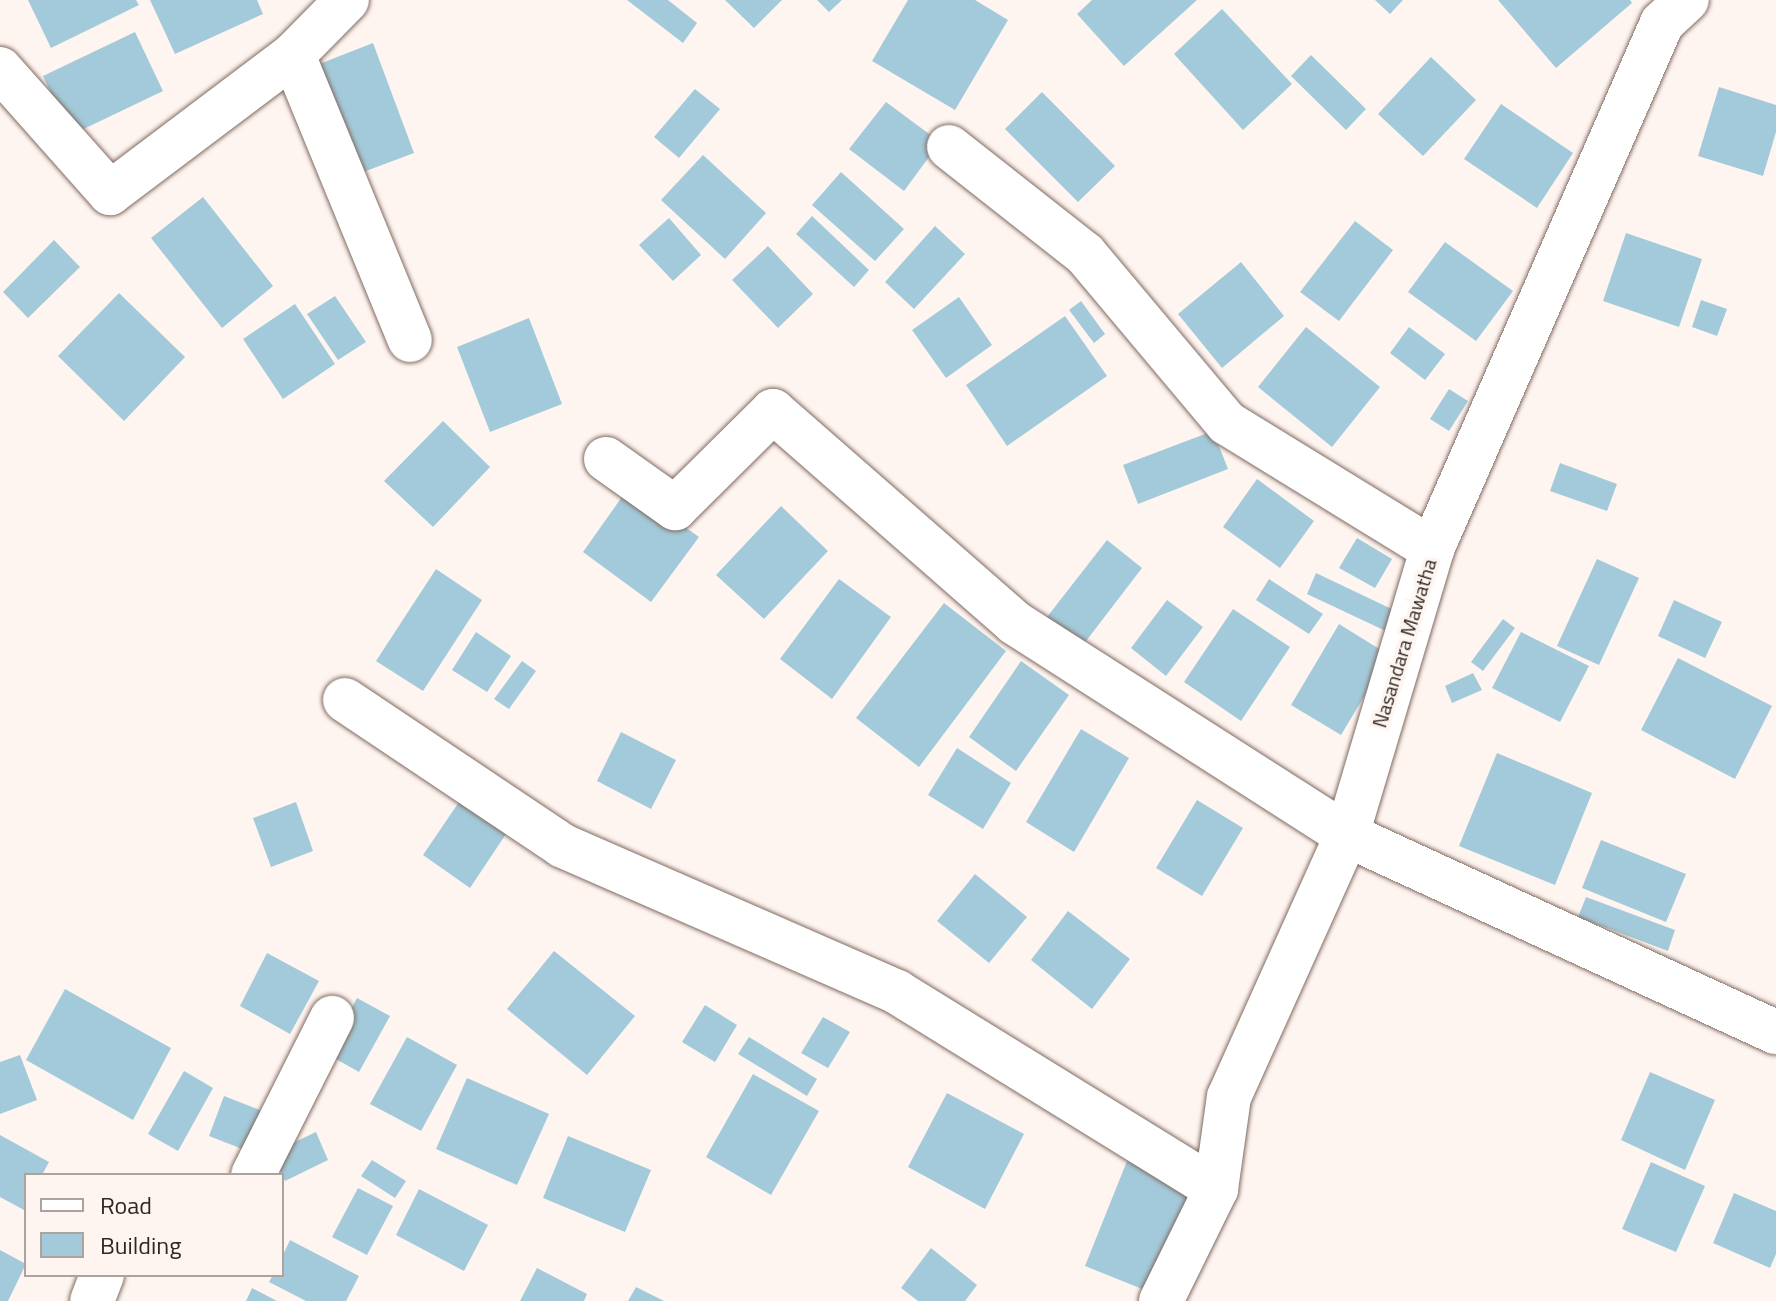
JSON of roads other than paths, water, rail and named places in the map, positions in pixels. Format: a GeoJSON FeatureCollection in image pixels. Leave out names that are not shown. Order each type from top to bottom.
{"type":"FeatureCollection","features":[{"type":"Feature","properties":{"kind":"street"},"geometry":{"type":"LineString","coordinates":[[0,69],[110,193],[293,55],[347,0]]}},
{"type":"Feature","properties":{"kind":"street","name":"Nasandara Mawatha"},"geometry":{"type":"LineString","coordinates":[[1161,1301],[1216,1189],[1229,1097],[1347,835],[1432,549],[1662,23],[1687,0]]}},
{"type":"Feature","properties":{"kind":"street"},"geometry":{"type":"LineString","coordinates":[[293,55],[410,340]]}},
{"type":"Feature","properties":{"kind":"street"},"geometry":{"type":"LineString","coordinates":[[949,147],[1085,254],[1227,423],[1432,549]]}},
{"type":"Feature","properties":{"kind":"street"},"geometry":{"type":"LineString","coordinates":[[606,459],[675,508],[773,411],[1015,623],[1347,835],[1776,1032]]}},
{"type":"Feature","properties":{"kind":"street"},"geometry":{"type":"LineString","coordinates":[[345,700],[563,846],[897,992],[1216,1189]]}},
{"type":"Feature","properties":{"kind":"street"},"geometry":{"type":"LineString","coordinates":[[254,1173],[332,1018]]}},
{"type":"Feature","properties":{"kind":"street"},"geometry":{"type":"LineString","coordinates":[[92,1301],[101,1277]]}}]}
